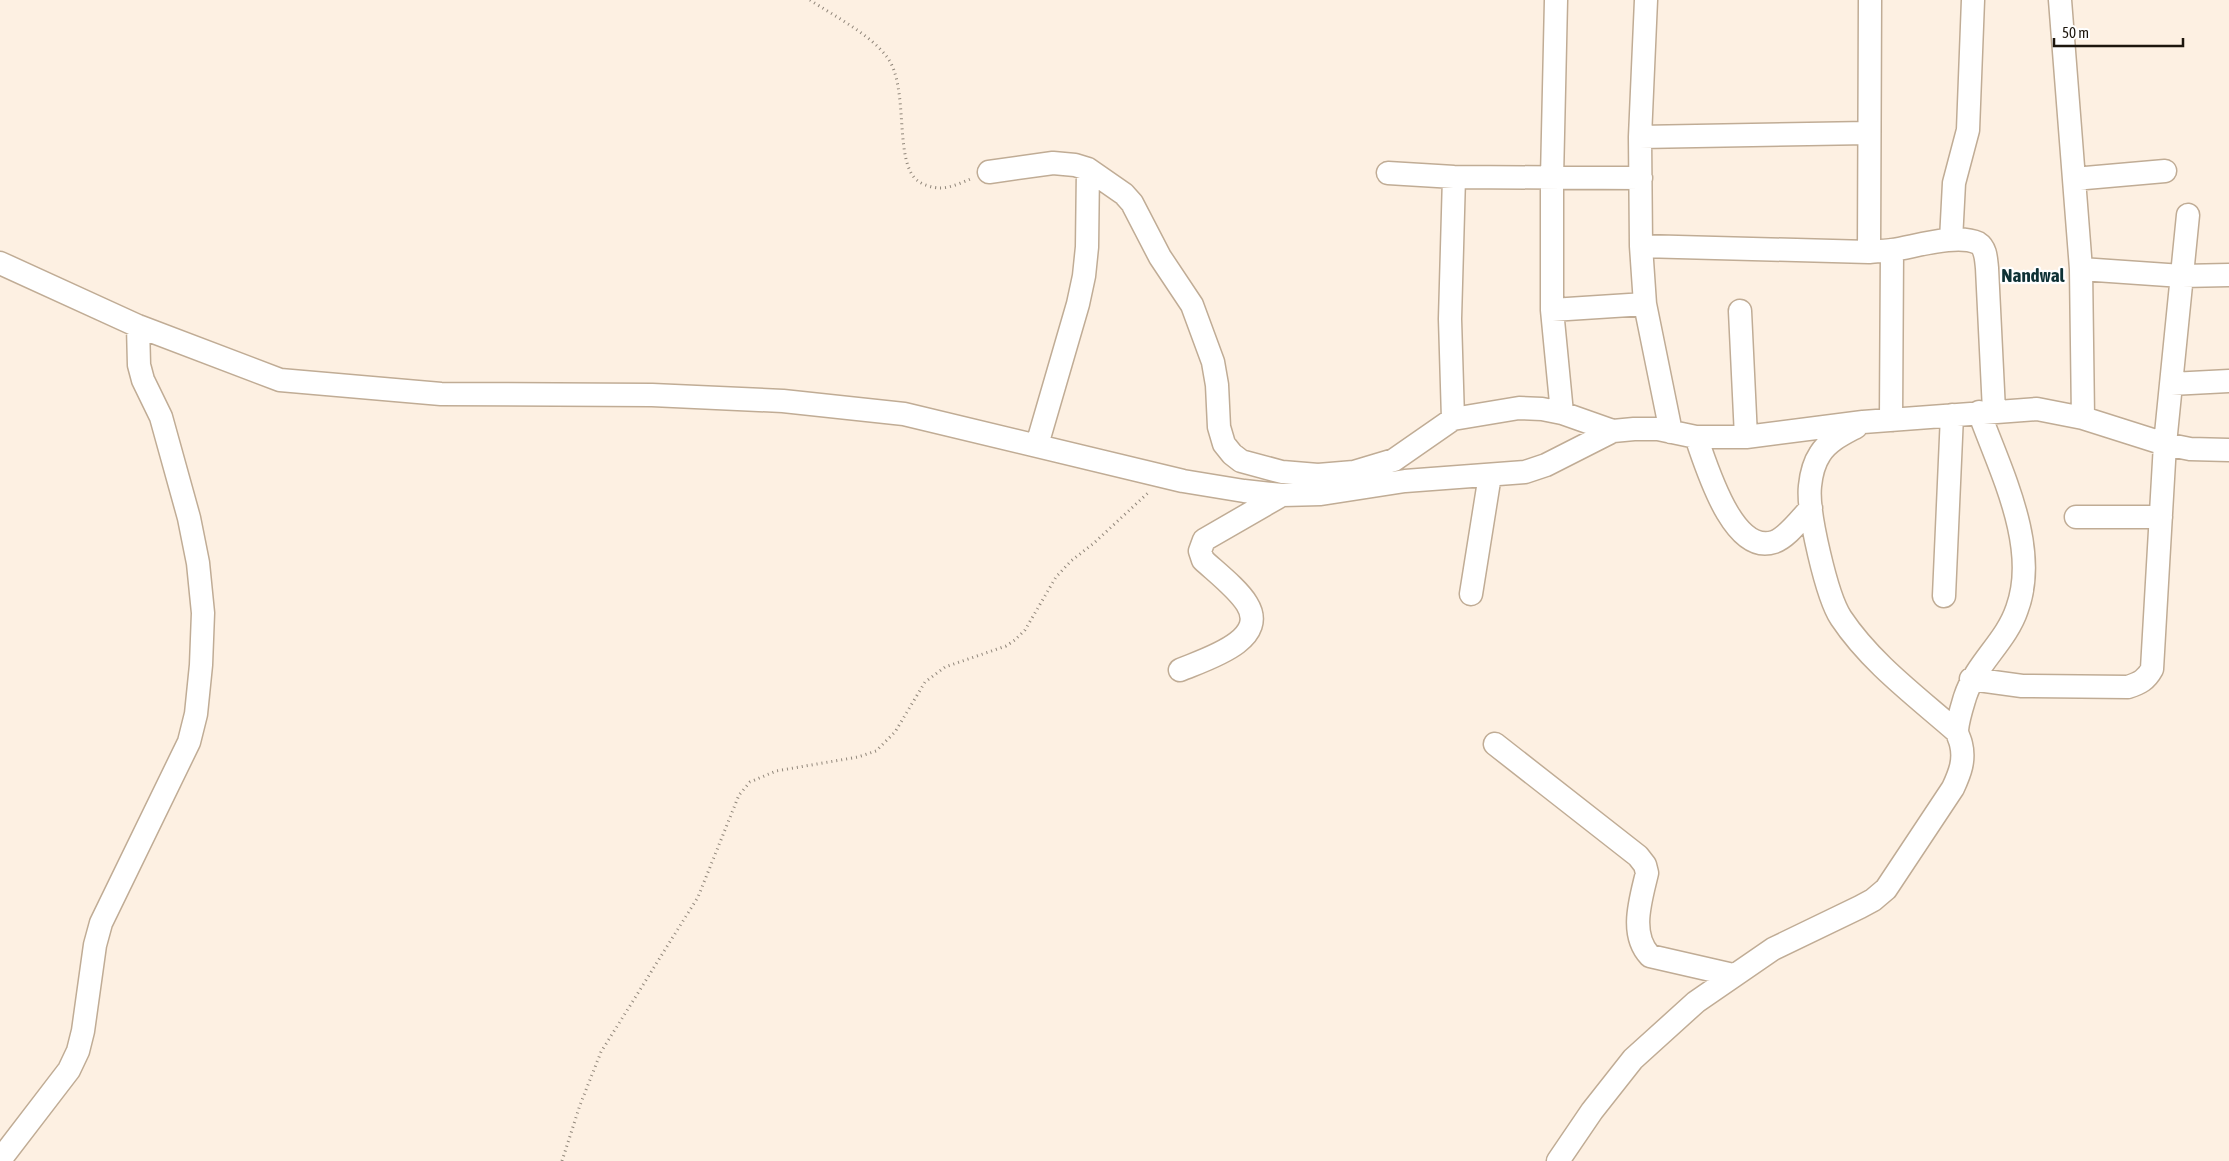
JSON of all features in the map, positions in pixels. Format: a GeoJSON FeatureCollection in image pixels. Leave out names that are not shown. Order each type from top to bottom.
{"type":"FeatureCollection","features":[{"type":"Feature","properties":{"kind":"street"},"geometry":{"type":"LineString","coordinates":[[1556,0],[1552,178],[1552,310],[1562,413]]}},
{"type":"Feature","properties":{"kind":"street"},"geometry":{"type":"LineString","coordinates":[[1646,0],[1640,137],[1641,246],[1645,304],[1671,432]]}},
{"type":"Feature","properties":{"kind":"street"},"geometry":{"type":"LineString","coordinates":[[1869,252],[1870,0]]}},
{"type":"Feature","properties":{"kind":"street"},"geometry":{"type":"LineString","coordinates":[[1951,240],[1954,183],[1968,130],[1973,0]]}},
{"type":"Feature","properties":{"kind":"street"},"geometry":{"type":"LineString","coordinates":[[2060,0],[2081,269],[2083,418]]}},
{"type":"Feature","properties":{"kind":"street"},"geometry":{"type":"LineString","coordinates":[[1640,137],[1868,134]]}},
{"type":"Feature","properties":{"kind":"street"},"geometry":{"type":"LineString","coordinates":[[989,172],[1054,162],[1075,165],[1088,169],[1117,188],[1132,203],[1160,257],[1192,305],[1213,362],[1217,385],[1219,427],[1224,444],[1241,461],[1282,472],[1318,474],[1354,472],[1394,460],[1453,419],[1519,408],[1542,409],[1562,413],[1613,431]]}},
{"type":"Feature","properties":{"kind":"street"},"geometry":{"type":"LineString","coordinates":[[1036,445],[1078,304],[1084,276],[1088,240],[1088,169]]}},
{"type":"Feature","properties":{"kind":"street"},"geometry":{"type":"LineString","coordinates":[[2074,179],[2165,172]]}},
{"type":"Feature","properties":{"kind":"street"},"geometry":{"type":"LineString","coordinates":[[1388,173],[1454,177],[1641,178]]}},
{"type":"Feature","properties":{"kind":"street"},"geometry":{"type":"LineString","coordinates":[[1453,419],[1450,319],[1454,177]]}},
{"type":"Feature","properties":{"kind":"street"},"geometry":{"type":"LineString","coordinates":[[1971,679],[2052,688],[2128,687],[2139,684],[2147,678],[2152,669],[2165,444],[2188,215]]}},
{"type":"Feature","properties":{"kind":"street"},"geometry":{"type":"LineString","coordinates":[[1641,246],[1869,252],[1892,250],[1933,241],[1951,240],[1970,241],[1979,244],[1985,252],[1987,412],[2022,541],[2024,561],[2023,586],[2017,610],[2005,633],[1971,679],[1957,732]]}},
{"type":"Feature","properties":{"kind":"street"},"geometry":{"type":"LineString","coordinates":[[1891,420],[1892,250]]}},
{"type":"Feature","properties":{"kind":"street"},"geometry":{"type":"LineString","coordinates":[[0,263],[138,326],[280,380],[441,394],[652,395],[783,401],[904,414],[1174,478],[1244,491],[1282,495],[1321,494],[1405,481],[1525,472],[1546,465],[1613,431],[1658,429],[1696,436],[1746,438],[1863,422],[2037,409],[2083,418],[2165,444],[2190,449],[2229,450]]}},
{"type":"Feature","properties":{"kind":"street"},"geometry":{"type":"LineString","coordinates":[[2081,269],[2182,276],[2229,275]]}},
{"type":"Feature","properties":{"kind":"street"},"geometry":{"type":"LineString","coordinates":[[1552,310],[1645,304]]}},
{"type":"Feature","properties":{"kind":"street"},"geometry":{"type":"LineString","coordinates":[[1740,310],[1746,438]]}},
{"type":"Feature","properties":{"kind":"street"},"geometry":{"type":"LineString","coordinates":[[0,1160],[69,1070],[78,1051],[83,1031],[95,945],[101,923],[189,742],[196,714],[203,613],[198,563],[189,518],[161,417],[143,380],[139,365],[138,326]]}},
{"type":"Feature","properties":{"kind":"street"},"geometry":{"type":"LineString","coordinates":[[2171,384],[2229,381]]}},
{"type":"Feature","properties":{"kind":"street"},"geometry":{"type":"LineString","coordinates":[[1944,596],[1952,415]]}},
{"type":"Feature","properties":{"kind":"street"},"geometry":{"type":"LineString","coordinates":[[1558,1161],[1592,1111],[1633,1060],[1696,1002],[1773,949],[1873,900],[1886,889],[1953,788],[1960,772],[1963,759],[1962,745],[1957,732],[1886,670],[1856,638],[1840,616],[1827,587],[1811,508],[1810,487],[1813,469],[1820,454],[1833,440],[1863,422]]}},
{"type":"Feature","properties":{"kind":"street"},"geometry":{"type":"LineString","coordinates":[[1696,436],[1721,503],[1731,520],[1745,535],[1764,543],[1776,542],[1811,508]]}},
{"type":"Feature","properties":{"kind":"street"},"geometry":{"type":"LineString","coordinates":[[1471,594],[1490,475]]}},
{"type":"Feature","properties":{"kind":"street"},"geometry":{"type":"LineString","coordinates":[[1180,670],[1236,645],[1244,638],[1252,621],[1247,604],[1203,560],[1200,551],[1204,540],[1282,495]]}},
{"type":"Feature","properties":{"kind":"street"},"geometry":{"type":"LineString","coordinates":[[2076,517],[2161,517]]}},
{"type":"Feature","properties":{"kind":"street"},"geometry":{"type":"LineString","coordinates":[[1495,744],[1638,856],[1645,865],[1648,873],[1638,923],[1643,949],[1650,956],[1733,975]]}},
{"type":"Feature","properties":{"kind":"path"},"geometry":{"type":"LineString","coordinates":[[810,0],[872,42],[888,58],[897,77],[904,152],[910,170],[917,181],[941,188],[989,172]]}},
{"type":"Feature","properties":{"kind":"path"},"geometry":{"type":"LineString","coordinates":[[562,1161],[580,1104],[601,1052],[698,897],[739,795],[750,782],[770,773],[858,758],[876,751],[895,732],[925,682],[945,667],[1006,646],[1015,640],[1025,630],[1056,577],[1071,561],[1174,478]]}},
{"type":"Feature","properties":{"kind":"district","name":"Nandwal"},"geometry":{"type":"Point","coordinates":[2033,275]}}]}
